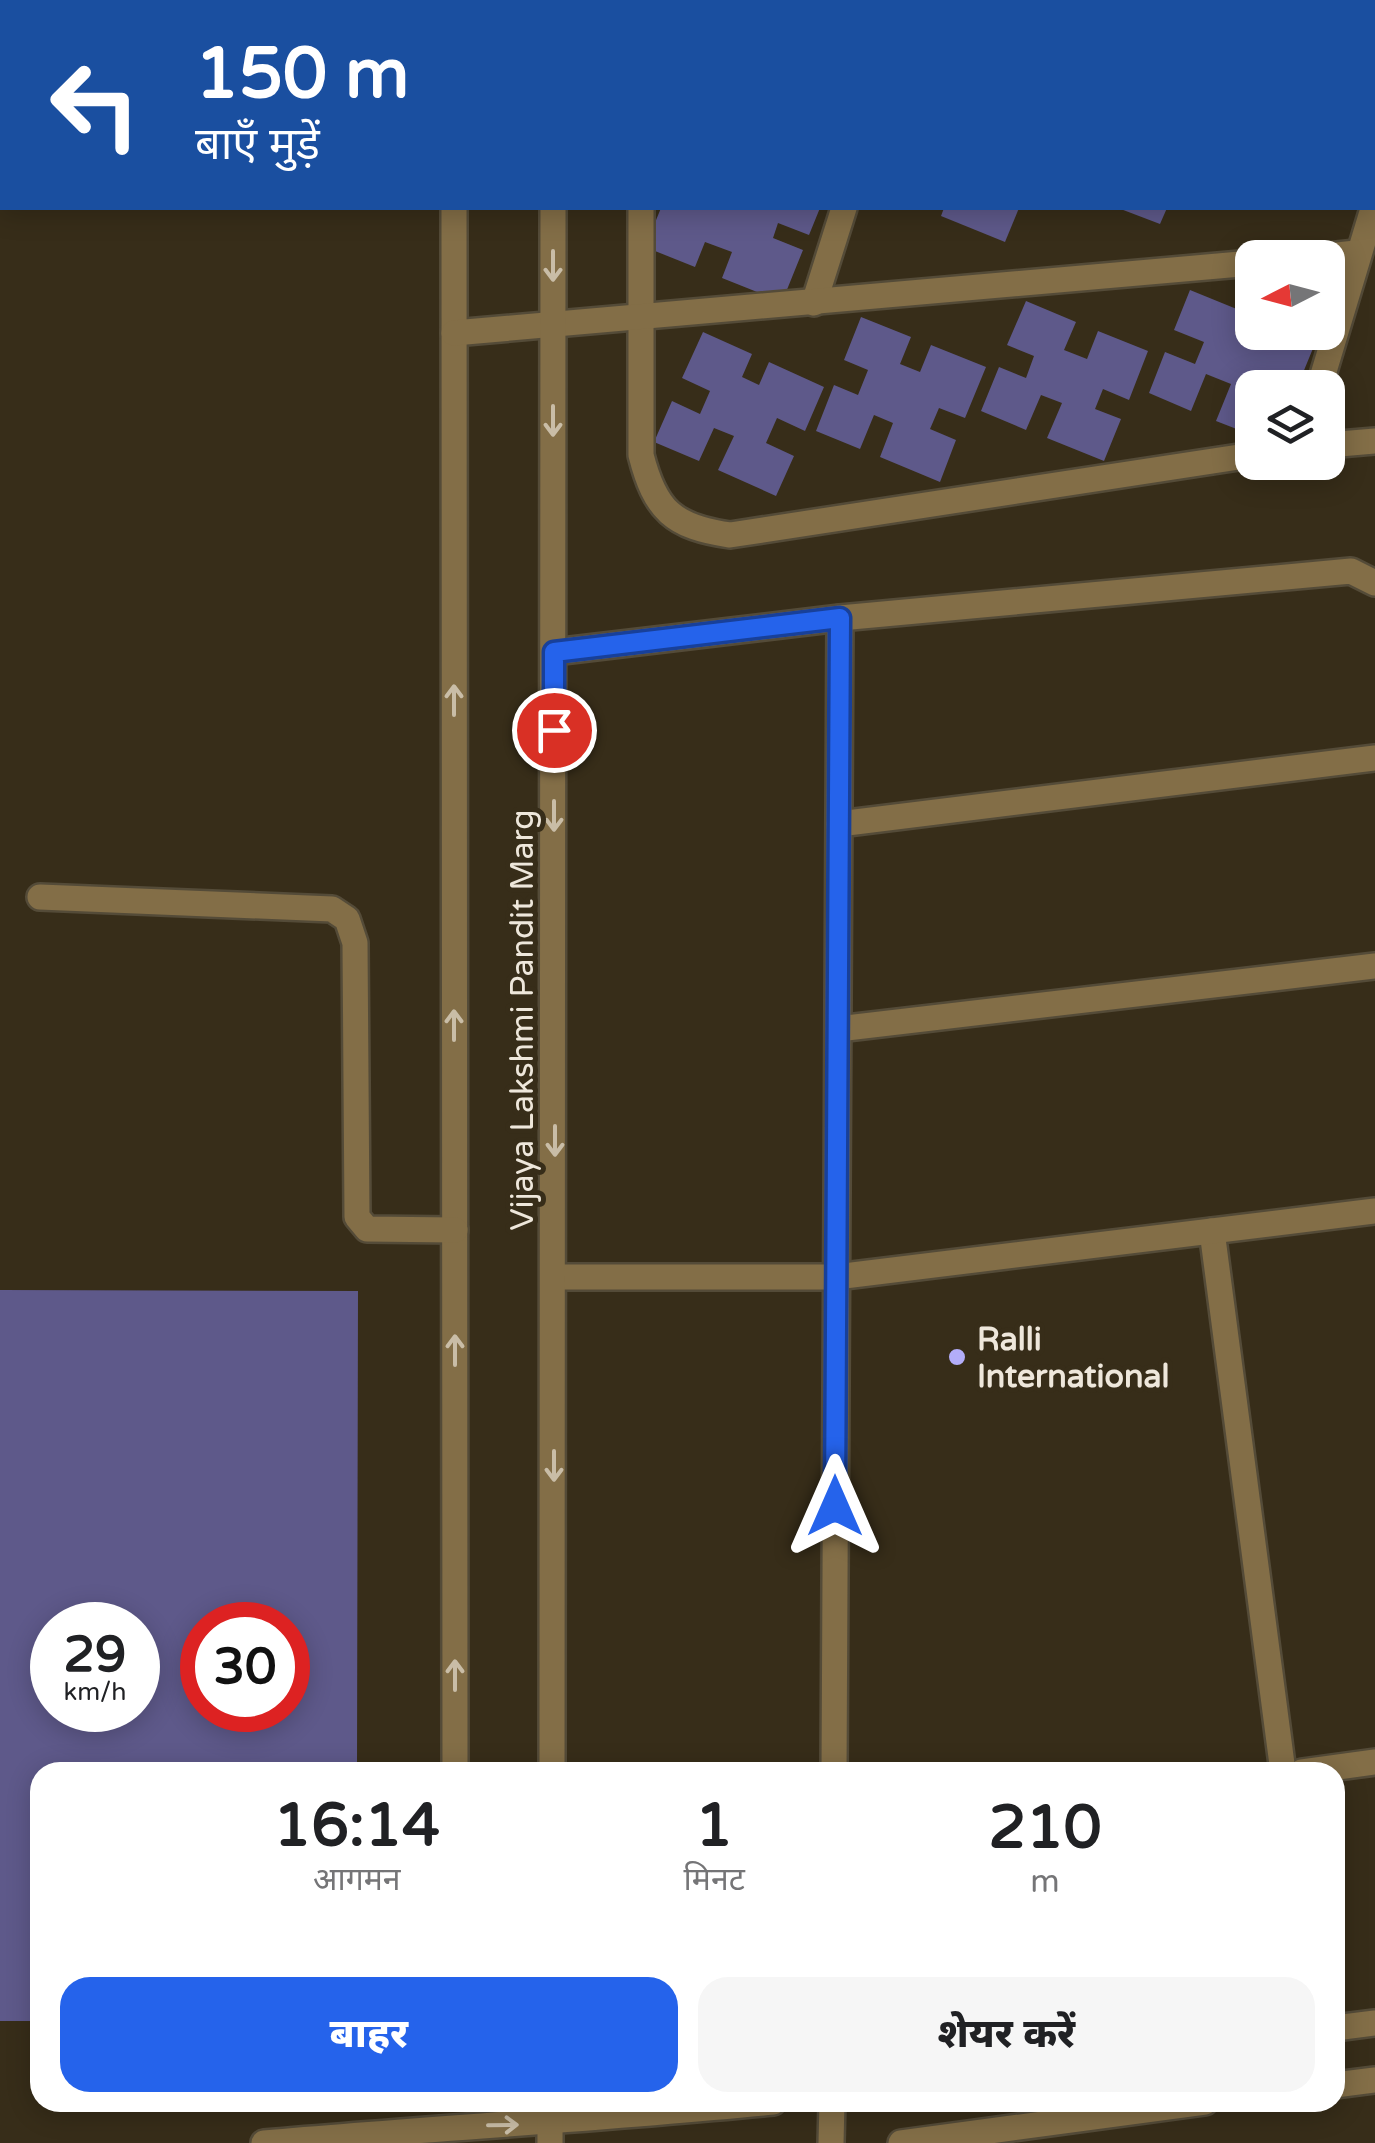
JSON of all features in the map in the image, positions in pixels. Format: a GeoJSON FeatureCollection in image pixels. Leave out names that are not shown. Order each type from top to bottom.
{"type":"FeatureCollection","features":[{"type":"Feature","properties":{"kind":"street","name":"Vijaya Lakshmi Pandit Marg"},"geometry":{"type":"LineString","coordinates":[[454,210],[455,1762]]}},
{"type":"Feature","properties":{"kind":"street","name":"Vijaya Lakshmi Pandit Marg"},"geometry":{"type":"LineString","coordinates":[[552,1762],[553,210]]}},
{"type":"Feature","properties":{"kind":"street"},"geometry":{"type":"LineString","coordinates":[[641,210],[641,455],[649,487],[665,512],[698,530],[730,534],[1235,458]]}},
{"type":"Feature","properties":{"kind":"street"},"geometry":{"type":"LineString","coordinates":[[814,303],[843,210]]}},
{"type":"Feature","properties":{"kind":"street"},"geometry":{"type":"LineString","coordinates":[[1324,370],[1372,210]]}},
{"type":"Feature","properties":{"kind":"street"},"geometry":{"type":"LineString","coordinates":[[1345,254],[1356,253]]}},
{"type":"Feature","properties":{"kind":"street"},"geometry":{"type":"LineString","coordinates":[[454,333],[1235,265]]}},
{"type":"Feature","properties":{"kind":"street"},"geometry":{"type":"LineString","coordinates":[[1345,444],[1375,441]]}},
{"type":"Feature","properties":{"kind":"street"},"geometry":{"type":"LineString","coordinates":[[554,652],[840,618],[1351,571],[1375,584]]}},
{"type":"Feature","properties":{"kind":"street"},"geometry":{"type":"LineString","coordinates":[[834,1762],[840,618]]}},
{"type":"Feature","properties":{"kind":"street"},"geometry":{"type":"LineString","coordinates":[[839,824],[1375,758]]}},
{"type":"Feature","properties":{"kind":"street"},"geometry":{"type":"LineString","coordinates":[[40,897],[332,908],[348,919],[355,943],[356,1217],[366,1229],[454,1230]]}},
{"type":"Feature","properties":{"kind":"street"},"geometry":{"type":"LineString","coordinates":[[838,1029],[1375,966]]}},
{"type":"Feature","properties":{"kind":"street"},"geometry":{"type":"LineString","coordinates":[[555,1276],[836,1277],[1375,1211]]}},
{"type":"Feature","properties":{"kind":"street"},"geometry":{"type":"LineString","coordinates":[[1212,1231],[1282,1762]]}},
{"type":"Feature","properties":{"kind":"street"},"geometry":{"type":"LineString","coordinates":[[1345,1766],[1375,1762]]}},
{"type":"Feature","properties":{"kind":"street"},"geometry":{"type":"LineString","coordinates":[[1345,2027],[1375,2023]]}},
{"type":"Feature","properties":{"kind":"street"},"geometry":{"type":"LineString","coordinates":[[1345,2084],[1375,2080]]}},
{"type":"Feature","properties":{"kind":"street"},"geometry":{"type":"LineString","coordinates":[[264,2143],[456,2124],[550,2123],[666,2112]]}},
{"type":"Feature","properties":{"kind":"street"},"geometry":{"type":"LineString","coordinates":[[831,2143],[832,2112]]}},
{"type":"Feature","properties":{"kind":"street"},"geometry":{"type":"LineString","coordinates":[[902,2143],[1131,2112]]}},
{"type":"Feature","properties":{"kind":"building"},"geometry":{"type":"Polygon","coordinates":[[[660,210],[819,210],[809,235],[778,223],[773,238],[803,250],[782,302],[722,278],[732,252],[705,242],[695,267],[645,247],[660,210]]]}},
{"type":"Feature","properties":{"kind":"building"},"geometry":{"type":"Polygon","coordinates":[[[943,210],[1018,210],[1005,242],[941,216],[943,210]]]}},
{"type":"Feature","properties":{"kind":"building"},"geometry":{"type":"Polygon","coordinates":[[[1123,210],[1166,210],[1160,224],[1123,210]]]}},
{"type":"Feature","properties":{"kind":"building"},"geometry":{"type":"Polygon","coordinates":[[[1190,290],[1235,308],[1235,350],[1312,350],[1304,370],[1235,370],[1235,428],[1216,421],[1231,384],[1206,374],[1191,411],[1149,393],[1165,352],[1195,364],[1204,342],[1174,330],[1190,290]]]}},
{"type":"Feature","properties":{"kind":"building"},"geometry":{"type":"Polygon","coordinates":[[[1026,301],[1076,322],[1064,350],[1087,359],[1098,331],[1148,351],[1129,400],[1103,389],[1095,409],[1121,419],[1104,461],[1047,438],[1062,403],[1041,395],[1026,430],[981,411],[999,367],[1026,378],[1034,356],[1007,345],[1026,301]]]}},
{"type":"Feature","properties":{"kind":"building"},"geometry":{"type":"Polygon","coordinates":[[[861,317],[911,337],[900,364],[920,372],[931,345],[986,367],[965,418],[939,408],[930,429],[956,440],[940,482],[880,457],[893,423],[874,415],[860,449],[816,431],[834,385],[858,395],[868,370],[844,360],[861,317]]]}},
{"type":"Feature","properties":{"kind":"building"},"geometry":{"type":"Polygon","coordinates":[[[703,332],[752,354],[742,377],[759,385],[769,362],[824,387],[805,431],[777,418],[766,443],[794,456],[776,496],[718,470],[734,436],[714,428],[699,461],[654,442],[672,401],[700,414],[710,391],[682,378],[703,332]]]}},
{"type":"Feature","properties":{"kind":"building"},"geometry":{"type":"Polygon","coordinates":[[[0,1290],[358,1291],[357,1762],[30,1762],[30,2021],[0,2021],[0,1290]]]}},
{"type":"Feature","properties":{"kind":"place","name":"Ralli International"},"geometry":{"type":"Point","coordinates":[957,1357]}},
{"type":"Feature","properties":{"kind":"route"},"geometry":{"type":"LineString","coordinates":[[554,730],[554,652],[840,618],[835,1506]]}}]}
